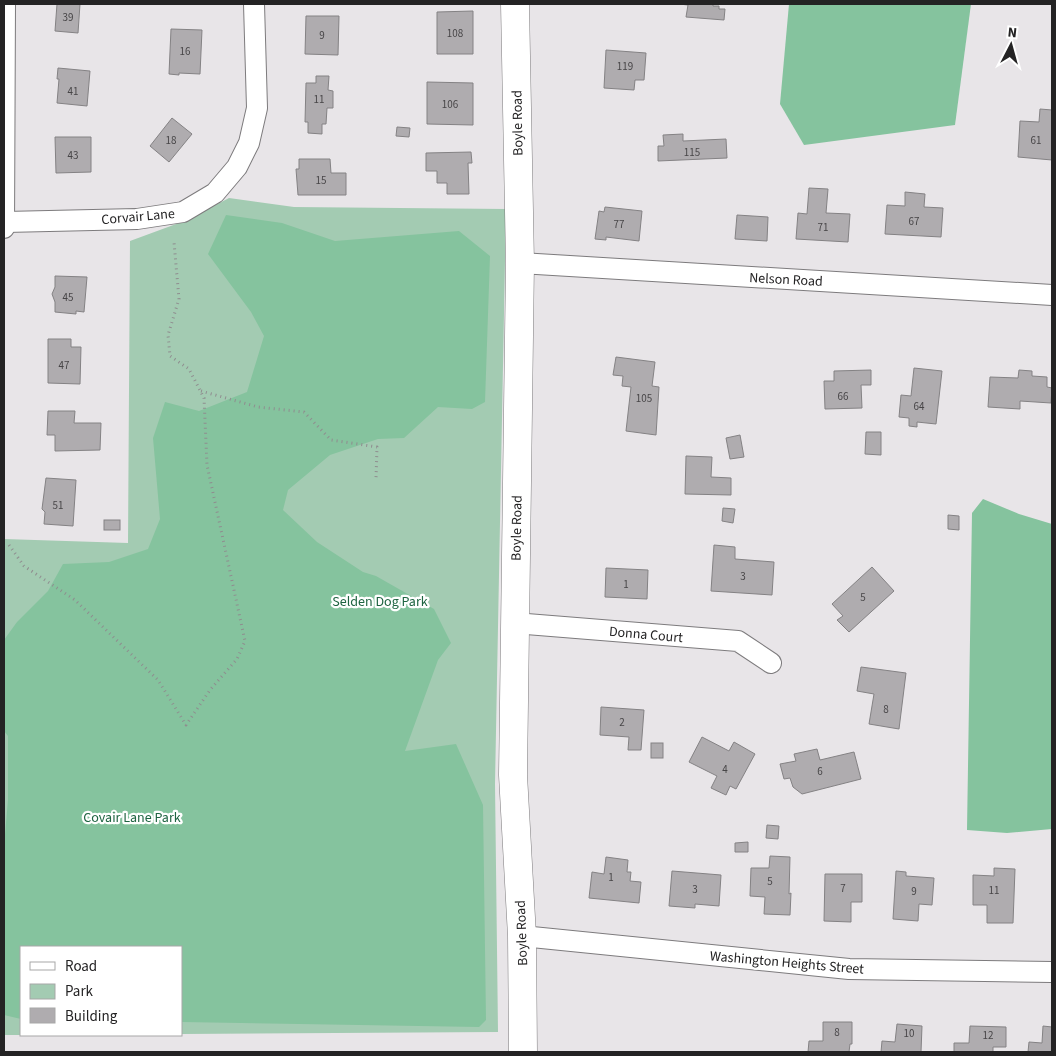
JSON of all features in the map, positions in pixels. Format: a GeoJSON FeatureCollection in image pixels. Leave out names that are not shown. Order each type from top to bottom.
{"type":"FeatureCollection","features":[{"type":"Feature","properties":{"kind":"street"},"geometry":{"type":"LineString","coordinates":[[4,225],[5,4]]}},
{"type":"Feature","properties":{"kind":"street","name":"Corvair Lane"},"geometry":{"type":"LineString","coordinates":[[4,225],[137,219],[183,212],[214,193],[237,167],[249,143],[257,108],[254,4]]}},
{"type":"Feature","properties":{"kind":"street","name":"Boyle Road"},"geometry":{"type":"LineString","coordinates":[[515,4],[520,263],[513,775],[522,936],[523,1052]]}},
{"type":"Feature","properties":{"kind":"street","name":"Nelson Road"},"geometry":{"type":"LineString","coordinates":[[520,263],[1052,295]]}},
{"type":"Feature","properties":{"kind":"street","name":"Donna Court"},"geometry":{"type":"LineString","coordinates":[[514,624],[738,642],[772,663]]}},
{"type":"Feature","properties":{"kind":"street","name":"Washington Heights Street"},"geometry":{"type":"LineString","coordinates":[[522,936],[849,969],[1052,972]]}},
{"type":"Feature","properties":{"kind":"path"},"geometry":{"type":"LineString","coordinates":[[9,545],[24,566],[75,600],[158,680],[186,725],[210,690],[237,659],[245,641],[208,465],[204,398],[189,369],[170,356],[168,335],[179,299],[174,242]]}},
{"type":"Feature","properties":{"kind":"path"},"geometry":{"type":"LineString","coordinates":[[200,391],[258,407],[304,412],[331,440],[377,447],[376,479]]}},
{"type":"Feature","properties":{"kind":"green space"},"geometry":{"type":"Polygon","coordinates":[[[789,4],[971,4],[955,125],[804,145],[780,104],[789,4]]]}},
{"type":"Feature","properties":{"kind":"green space","name":"Covair Lane Park"},"geometry":{"type":"Polygon","coordinates":[[[229,198],[294,207],[506,209],[495,784],[498,1032],[182,1034],[182,946],[20,946],[20,1035],[4,1035],[4,539],[128,543],[130,241],[187,220],[229,198]]]}},
{"type":"Feature","properties":{"kind":"green space","name":"Covair Lane Park"},"geometry":{"type":"Polygon","coordinates":[[[226,215],[282,223],[335,241],[459,231],[490,256],[485,402],[472,409],[438,407],[404,438],[378,439],[330,455],[288,490],[283,510],[317,542],[363,572],[376,576],[434,609],[451,643],[438,660],[405,751],[456,744],[483,805],[486,1020],[479,1027],[182,1022],[182,946],[20,946],[20,1019],[4,1015],[4,846],[8,800],[8,736],[4,731],[4,640],[17,622],[48,591],[63,564],[109,562],[148,549],[160,519],[153,438],[165,402],[199,411],[247,392],[264,336],[251,312],[208,254],[226,215]]]}},
{"type":"Feature","properties":{"kind":"green space"},"geometry":{"type":"Polygon","coordinates":[[[983,499],[1019,514],[1052,524],[1052,829],[1007,833],[967,830],[972,513],[983,499]]]}},
{"type":"Feature","properties":{"kind":"building"},"geometry":{"type":"Polygon","coordinates":[[[57,4],[80,4],[78,33],[55,31],[57,4]]]}},
{"type":"Feature","properties":{"kind":"building"},"geometry":{"type":"Polygon","coordinates":[[[679,4],[713,4],[713,6],[719,6],[719,9],[725,9],[724,20],[686,17],[688,5],[679,4]]]}},
{"type":"Feature","properties":{"kind":"building"},"geometry":{"type":"Polygon","coordinates":[[[473,11],[473,54],[437,54],[437,12],[473,11]]]}},
{"type":"Feature","properties":{"kind":"building"},"geometry":{"type":"Polygon","coordinates":[[[306,16],[339,16],[338,55],[305,54],[306,16]]]}},
{"type":"Feature","properties":{"kind":"building"},"geometry":{"type":"Polygon","coordinates":[[[171,29],[202,30],[200,74],[169,74],[171,29]]]}},
{"type":"Feature","properties":{"kind":"building"},"geometry":{"type":"Polygon","coordinates":[[[606,50],[646,53],[644,80],[635,80],[634,90],[604,88],[606,50]]]}},
{"type":"Feature","properties":{"kind":"building"},"geometry":{"type":"Polygon","coordinates":[[[58,68],[90,71],[87,106],[57,103],[58,68]]]}},
{"type":"Feature","properties":{"kind":"building"},"geometry":{"type":"Polygon","coordinates":[[[316,76],[329,76],[328,90],[333,91],[333,108],[327,108],[326,124],[322,124],[322,134],[308,133],[308,122],[305,122],[306,83],[316,83],[316,76]]]}},
{"type":"Feature","properties":{"kind":"building"},"geometry":{"type":"Polygon","coordinates":[[[427,82],[473,83],[473,125],[427,124],[427,82]]]}},
{"type":"Feature","properties":{"kind":"building"},"geometry":{"type":"Polygon","coordinates":[[[1040,109],[1052,110],[1052,160],[1018,157],[1020,121],[1039,122],[1040,109]]]}},
{"type":"Feature","properties":{"kind":"building"},"geometry":{"type":"Polygon","coordinates":[[[172,118],[192,134],[169,162],[150,146],[172,118]]]}},
{"type":"Feature","properties":{"kind":"building"},"geometry":{"type":"Polygon","coordinates":[[[397,127],[410,128],[409,137],[396,136],[397,127]]]}},
{"type":"Feature","properties":{"kind":"building"},"geometry":{"type":"Polygon","coordinates":[[[683,134],[683,141],[726,139],[727,158],[658,161],[658,146],[664,146],[663,135],[683,134]]]}},
{"type":"Feature","properties":{"kind":"building"},"geometry":{"type":"Polygon","coordinates":[[[55,137],[91,137],[91,172],[56,173],[55,137]]]}},
{"type":"Feature","properties":{"kind":"building"},"geometry":{"type":"Polygon","coordinates":[[[471,152],[472,163],[468,163],[469,194],[447,194],[447,183],[437,183],[437,171],[426,171],[426,153],[471,152]]]}},
{"type":"Feature","properties":{"kind":"building"},"geometry":{"type":"Polygon","coordinates":[[[299,159],[330,159],[331,173],[346,173],[346,195],[298,195],[296,169],[299,169],[299,159]]]}},
{"type":"Feature","properties":{"kind":"building"},"geometry":{"type":"Polygon","coordinates":[[[809,188],[828,189],[826,213],[850,214],[848,242],[796,239],[798,213],[807,214],[809,188]]]}},
{"type":"Feature","properties":{"kind":"building"},"geometry":{"type":"Polygon","coordinates":[[[905,192],[925,194],[924,207],[943,208],[941,237],[885,234],[887,205],[905,206],[905,192]]]}},
{"type":"Feature","properties":{"kind":"building"},"geometry":{"type":"Polygon","coordinates":[[[605,207],[642,211],[639,241],[606,237],[606,240],[595,239],[599,211],[604,212],[605,207]]]}},
{"type":"Feature","properties":{"kind":"building"},"geometry":{"type":"Polygon","coordinates":[[[737,215],[768,217],[767,241],[735,239],[737,215]]]}},
{"type":"Feature","properties":{"kind":"building"},"geometry":{"type":"Polygon","coordinates":[[[55,276],[87,277],[84,312],[76,311],[76,314],[55,312],[55,302],[52,294],[55,287],[55,276]]]}},
{"type":"Feature","properties":{"kind":"building"},"geometry":{"type":"Polygon","coordinates":[[[48,339],[71,339],[71,347],[81,347],[80,384],[48,383],[48,339]]]}},
{"type":"Feature","properties":{"kind":"building"},"geometry":{"type":"Polygon","coordinates":[[[616,357],[655,362],[652,386],[659,387],[656,435],[626,431],[631,387],[622,386],[623,376],[613,375],[616,357]]]}},
{"type":"Feature","properties":{"kind":"building"},"geometry":{"type":"Polygon","coordinates":[[[914,368],[942,371],[936,424],[917,422],[917,427],[909,426],[909,418],[899,417],[901,395],[911,396],[914,368]]]}},
{"type":"Feature","properties":{"kind":"building"},"geometry":{"type":"Polygon","coordinates":[[[871,370],[871,385],[861,385],[862,408],[825,409],[824,381],[834,381],[834,371],[871,370]]]}},
{"type":"Feature","properties":{"kind":"building"},"geometry":{"type":"Polygon","coordinates":[[[1019,370],[1032,371],[1032,376],[1047,377],[1047,387],[1052,388],[1051,403],[1020,401],[1020,409],[988,407],[990,377],[1018,378],[1019,370]]]}},
{"type":"Feature","properties":{"kind":"building"},"geometry":{"type":"Polygon","coordinates":[[[48,411],[75,411],[74,423],[101,423],[100,450],[55,451],[55,435],[47,435],[48,411]]]}},
{"type":"Feature","properties":{"kind":"building"},"geometry":{"type":"Polygon","coordinates":[[[866,432],[881,432],[881,455],[865,454],[866,432]]]}},
{"type":"Feature","properties":{"kind":"building"},"geometry":{"type":"Polygon","coordinates":[[[740,435],[744,457],[730,459],[726,438],[740,435]]]}},
{"type":"Feature","properties":{"kind":"building"},"geometry":{"type":"Polygon","coordinates":[[[686,456],[712,457],[711,477],[731,478],[731,495],[685,494],[686,456]]]}},
{"type":"Feature","properties":{"kind":"building"},"geometry":{"type":"Polygon","coordinates":[[[46,478],[76,480],[73,526],[44,524],[45,512],[42,509],[46,478]]]}},
{"type":"Feature","properties":{"kind":"building"},"geometry":{"type":"Polygon","coordinates":[[[723,508],[735,509],[733,523],[722,521],[723,508]]]}},
{"type":"Feature","properties":{"kind":"building"},"geometry":{"type":"Polygon","coordinates":[[[948,515],[959,516],[959,530],[948,529],[948,515]]]}},
{"type":"Feature","properties":{"kind":"building"},"geometry":{"type":"Polygon","coordinates":[[[104,520],[120,520],[120,530],[104,530],[104,520]]]}},
{"type":"Feature","properties":{"kind":"building"},"geometry":{"type":"Polygon","coordinates":[[[714,545],[735,547],[735,559],[774,562],[772,595],[711,591],[714,545]]]}},
{"type":"Feature","properties":{"kind":"building"},"geometry":{"type":"Polygon","coordinates":[[[872,567],[894,591],[849,632],[837,620],[843,616],[832,604],[872,567]]]}},
{"type":"Feature","properties":{"kind":"building"},"geometry":{"type":"Polygon","coordinates":[[[606,568],[648,570],[647,599],[605,597],[606,568]]]}},
{"type":"Feature","properties":{"kind":"building"},"geometry":{"type":"Polygon","coordinates":[[[861,667],[906,673],[899,729],[869,724],[874,694],[857,691],[861,667]]]}},
{"type":"Feature","properties":{"kind":"building"},"geometry":{"type":"Polygon","coordinates":[[[601,707],[644,710],[641,750],[628,750],[629,737],[600,735],[601,707]]]}},
{"type":"Feature","properties":{"kind":"building"},"geometry":{"type":"Polygon","coordinates":[[[702,737],[729,751],[734,742],[755,754],[736,789],[730,786],[726,795],[711,788],[717,776],[689,762],[702,737]]]}},
{"type":"Feature","properties":{"kind":"building"},"geometry":{"type":"Polygon","coordinates":[[[651,743],[663,743],[663,758],[651,758],[651,743]]]}},
{"type":"Feature","properties":{"kind":"building"},"geometry":{"type":"Polygon","coordinates":[[[817,749],[820,760],[854,752],[861,779],[802,794],[793,787],[790,778],[784,779],[780,764],[796,761],[794,754],[817,749]]]}},
{"type":"Feature","properties":{"kind":"building"},"geometry":{"type":"Polygon","coordinates":[[[767,825],[779,826],[778,839],[766,838],[767,825]]]}},
{"type":"Feature","properties":{"kind":"building"},"geometry":{"type":"Polygon","coordinates":[[[748,842],[748,852],[735,852],[735,843],[748,842]]]}},
{"type":"Feature","properties":{"kind":"building"},"geometry":{"type":"Polygon","coordinates":[[[770,856],[790,857],[790,915],[764,914],[765,897],[750,896],[751,868],[769,868],[770,856]]]}},
{"type":"Feature","properties":{"kind":"building"},"geometry":{"type":"Polygon","coordinates":[[[606,857],[628,860],[627,872],[631,872],[630,881],[641,882],[639,903],[589,898],[592,872],[604,874],[606,857]]]}},
{"type":"Feature","properties":{"kind":"building"},"geometry":{"type":"Polygon","coordinates":[[[994,868],[1015,869],[1013,923],[987,923],[987,905],[973,905],[973,875],[994,876],[994,868]]]}},
{"type":"Feature","properties":{"kind":"building"},"geometry":{"type":"Polygon","coordinates":[[[672,871],[721,875],[719,906],[695,904],[695,908],[669,906],[672,871]]]}},
{"type":"Feature","properties":{"kind":"building"},"geometry":{"type":"Polygon","coordinates":[[[896,871],[906,872],[906,876],[934,878],[932,905],[919,904],[918,921],[893,919],[896,871]]]}},
{"type":"Feature","properties":{"kind":"building"},"geometry":{"type":"Polygon","coordinates":[[[825,874],[862,874],[862,902],[851,902],[851,922],[824,921],[825,874]]]}},
{"type":"Feature","properties":{"kind":"building"},"geometry":{"type":"Polygon","coordinates":[[[823,1022],[852,1022],[852,1044],[850,1044],[849,1052],[808,1052],[809,1041],[823,1041],[823,1022]]]}},
{"type":"Feature","properties":{"kind":"building"},"geometry":{"type":"Polygon","coordinates":[[[897,1024],[922,1026],[921,1052],[881,1052],[882,1041],[895,1042],[897,1024]]]}},
{"type":"Feature","properties":{"kind":"building"},"geometry":{"type":"Polygon","coordinates":[[[970,1026],[1006,1027],[1006,1047],[993,1047],[993,1052],[954,1052],[954,1043],[969,1043],[970,1026]]]}},
{"type":"Feature","properties":{"kind":"building"},"geometry":{"type":"Polygon","coordinates":[[[1043,1026],[1052,1027],[1052,1052],[1028,1052],[1029,1042],[1042,1043],[1043,1026]]]}},
{"type":"Feature","properties":{"kind":"park label","name":"Selden Dog Park"},"geometry":{"type":"Point","coordinates":[380,601]}}]}
